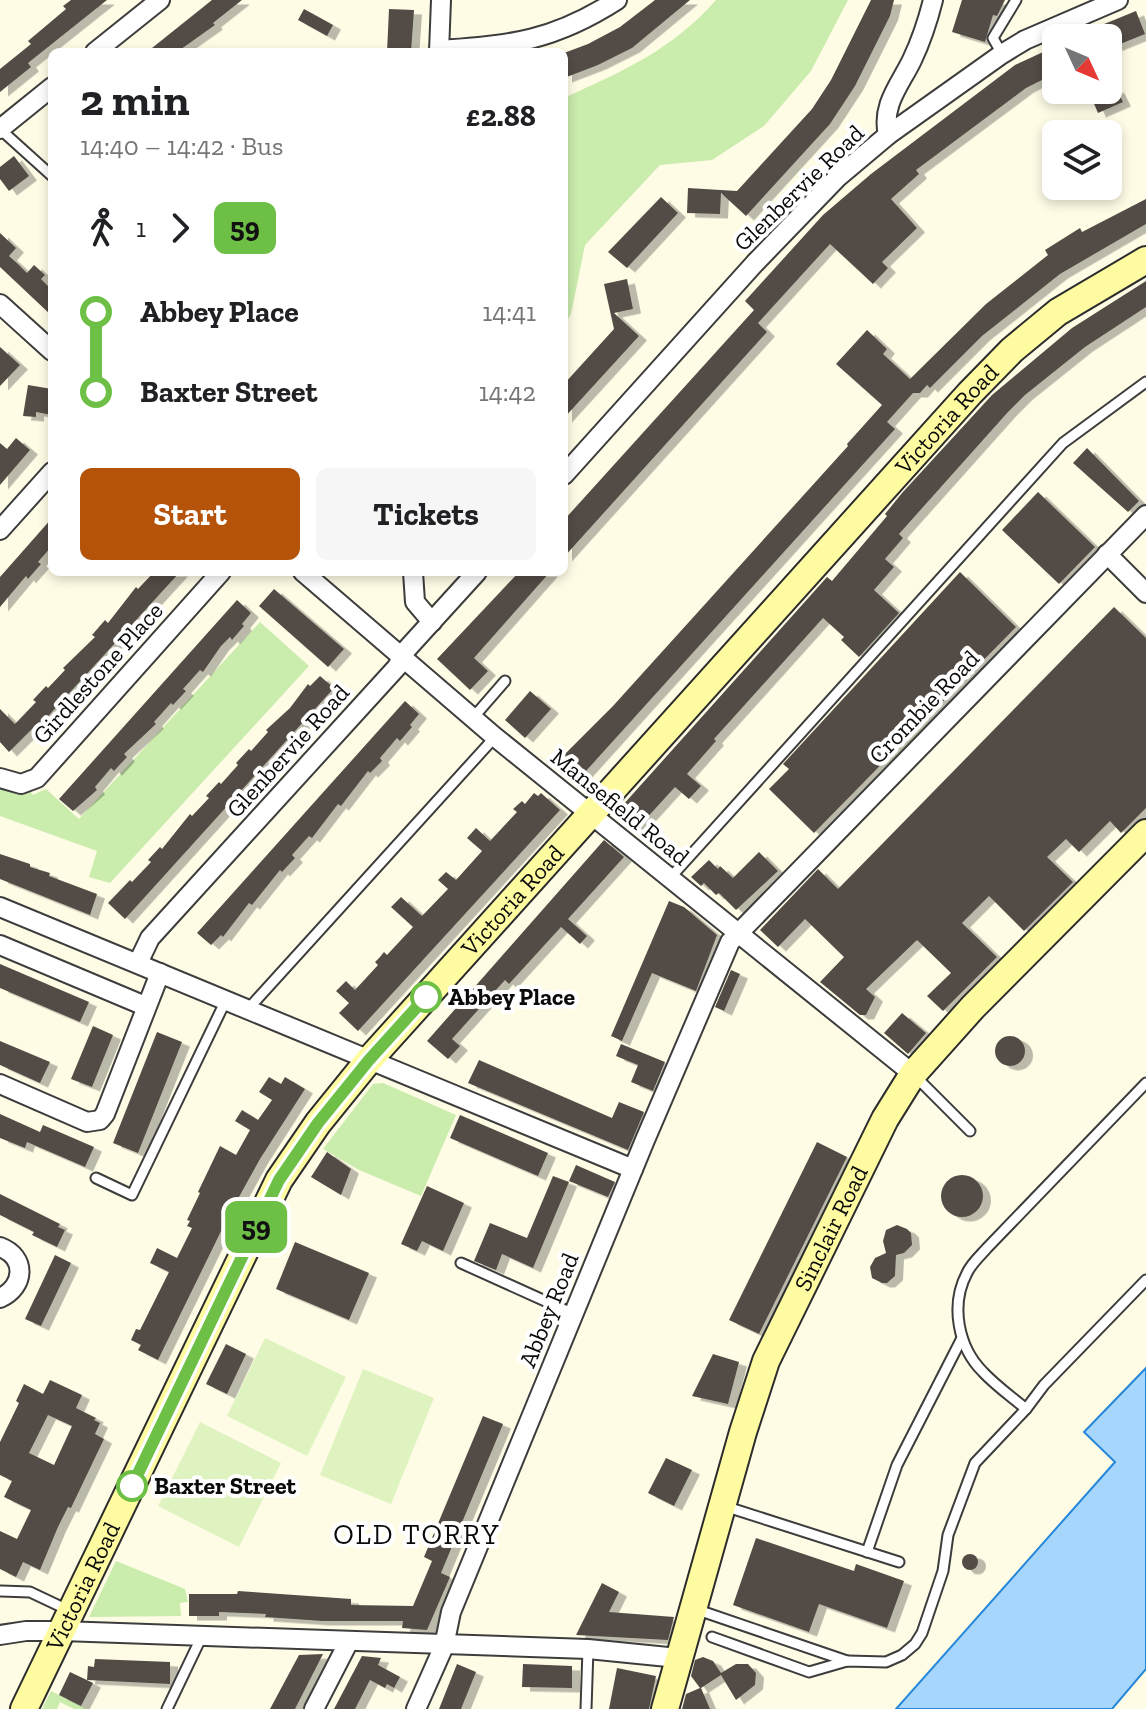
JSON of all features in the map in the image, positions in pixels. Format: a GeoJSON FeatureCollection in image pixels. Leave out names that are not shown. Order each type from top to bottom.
{"type":"FeatureCollection","features":[{"type":"Feature","properties":{"kind":"street"},"geometry":{"type":"LineString","coordinates":[[100,48],[160,0]]}},
{"type":"Feature","properties":{"kind":"street"},"geometry":{"type":"LineString","coordinates":[[439,48],[441,0]]}},
{"type":"Feature","properties":{"kind":"street"},"geometry":{"type":"LineString","coordinates":[[473,48],[518,44],[568,26],[617,0]]}},
{"type":"Feature","properties":{"kind":"street"},"geometry":{"type":"LineString","coordinates":[[888,135],[885,122],[888,106],[912,60],[933,0]]}},
{"type":"Feature","properties":{"kind":"street","name":"Glenbervie Road"},"geometry":{"type":"LineString","coordinates":[[568,471],[838,177],[888,135],[1002,54],[1025,40],[1118,0]]}},
{"type":"Feature","properties":{"kind":"street"},"geometry":{"type":"LineString","coordinates":[[0,129],[48,90]]}},
{"type":"Feature","properties":{"kind":"street","name":"Victoria Road"},"geometry":{"type":"LineString","coordinates":[[24,1709],[279,1180],[318,1123],[369,1060],[970,393],[1012,350],[1058,312],[1146,260]]}},
{"type":"Feature","properties":{"kind":"street"},"geometry":{"type":"LineString","coordinates":[[0,304],[48,347]]}},
{"type":"Feature","properties":{"kind":"street"},"geometry":{"type":"LineString","coordinates":[[0,530],[48,476]]}},
{"type":"Feature","properties":{"kind":"street","name":"Crombie Road"},"geometry":{"type":"LineString","coordinates":[[738,933],[1146,515]]}},
{"type":"Feature","properties":{"kind":"street"},"geometry":{"type":"LineString","coordinates":[[1107,554],[1146,593]]}},
{"type":"Feature","properties":{"kind":"street","name":"Girdlestone Place"},"geometry":{"type":"LineString","coordinates":[[0,778],[21,784],[37,778],[217,576]]}},
{"type":"Feature","properties":{"kind":"street","name":"Mansefield Road"},"geometry":{"type":"LineString","coordinates":[[308,576],[472,719],[913,1074]]}},
{"type":"Feature","properties":{"kind":"street"},"geometry":{"type":"LineString","coordinates":[[413,576],[415,602],[432,622]]}},
{"type":"Feature","properties":{"kind":"street","name":"Glenbervie Road"},"geometry":{"type":"LineString","coordinates":[[138,963],[150,938],[397,667],[401,658],[473,576]]}},
{"type":"Feature","properties":{"kind":"street","name":"Sinclair Road"},"geometry":{"type":"LineString","coordinates":[[665,1709],[766,1361],[885,1119],[913,1074],[973,1007],[1146,833]]}},
{"type":"Feature","properties":{"kind":"street"},"geometry":{"type":"LineString","coordinates":[[0,907],[633,1169]]}},
{"type":"Feature","properties":{"kind":"street","name":"Abbey Road"},"geometry":{"type":"LineString","coordinates":[[416,1709],[444,1646],[451,1612],[633,1169],[730,942],[738,933]]}},
{"type":"Feature","properties":{"kind":"street"},"geometry":{"type":"LineString","coordinates":[[0,945],[145,1006]]}},
{"type":"Feature","properties":{"kind":"street"},"geometry":{"type":"LineString","coordinates":[[0,1084],[87,1122],[100,1120],[160,973]]}},
{"type":"Feature","properties":{"kind":"street"},"geometry":{"type":"LineString","coordinates":[[0,1247],[14,1256],[20,1271],[15,1288],[0,1298]]}},
{"type":"Feature","properties":{"kind":"street"},"geometry":{"type":"LineString","coordinates":[[0,1635],[66,1621],[202,1636],[588,1649],[678,1658]]}},
{"type":"Feature","properties":{"kind":"street"},"geometry":{"type":"LineString","coordinates":[[314,1709],[348,1643]]}},
{"type":"Feature","properties":{"kind":"lane"},"geometry":{"type":"LineString","coordinates":[[1002,54],[993,38],[1016,0]]}},
{"type":"Feature","properties":{"kind":"lane"},"geometry":{"type":"LineString","coordinates":[[0,129],[48,172]]}},
{"type":"Feature","properties":{"kind":"lane"},"geometry":{"type":"LineString","coordinates":[[670,878],[1063,443],[1146,382]]}},
{"type":"Feature","properties":{"kind":"lane"},"geometry":{"type":"LineString","coordinates":[[472,719],[505,681]]}},
{"type":"Feature","properties":{"kind":"lane"},"geometry":{"type":"LineString","coordinates":[[249,1008],[495,737]]}},
{"type":"Feature","properties":{"kind":"lane"},"geometry":{"type":"LineString","coordinates":[[96,1178],[132,1195],[226,1000]]}},
{"type":"Feature","properties":{"kind":"lane"},"geometry":{"type":"LineString","coordinates":[[913,1074],[970,1131]]}},
{"type":"Feature","properties":{"kind":"lane"},"geometry":{"type":"LineString","coordinates":[[1026,1409],[983,1373],[962,1338],[957,1321],[958,1301],[968,1269],[1146,1083]]}},
{"type":"Feature","properties":{"kind":"lane"},"geometry":{"type":"LineString","coordinates":[[461,1263],[574,1314]]}},
{"type":"Feature","properties":{"kind":"lane"},"geometry":{"type":"LineString","coordinates":[[693,1608],[847,1661],[886,1662],[902,1655],[922,1633],[943,1571],[948,1535],[975,1463],[1026,1409],[1044,1385],[1146,1280]]}},
{"type":"Feature","properties":{"kind":"lane"},"geometry":{"type":"LineString","coordinates":[[867,1552],[897,1465],[962,1338]]}},
{"type":"Feature","properties":{"kind":"lane"},"geometry":{"type":"LineString","coordinates":[[724,1506],[899,1562]]}},
{"type":"Feature","properties":{"kind":"lane"},"geometry":{"type":"LineString","coordinates":[[1,1591],[30,1592],[66,1621]]}},
{"type":"Feature","properties":{"kind":"lane"},"geometry":{"type":"LineString","coordinates":[[167,1709],[202,1636]]}},
{"type":"Feature","properties":{"kind":"lane"},"geometry":{"type":"LineString","coordinates":[[712,1637],[809,1672],[847,1661]]}},
{"type":"Feature","properties":{"kind":"lane"},"geometry":{"type":"LineString","coordinates":[[586,1709],[588,1649]]}},
{"type":"Feature","properties":{"kind":"green space"},"geometry":{"type":"Polygon","coordinates":[[[716,0],[848,0],[811,71],[764,126],[712,160],[660,165],[585,245],[568,319],[568,96],[646,58],[716,0]]]}},
{"type":"Feature","properties":{"kind":"green space"},"geometry":{"type":"Polygon","coordinates":[[[260,622],[309,666],[110,883],[89,877],[97,851],[0,816],[0,787],[17,794],[29,790],[33,795],[46,789],[79,819],[260,622]]]}},
{"type":"Feature","properties":{"kind":"green space"},"geometry":{"type":"Polygon","coordinates":[[[383,1083],[456,1115],[421,1196],[359,1170],[323,1149],[373,1084],[383,1083]]]}},
{"type":"Feature","properties":{"kind":"green space"},"geometry":{"type":"Polygon","coordinates":[[[265,1338],[346,1377],[307,1456],[227,1416],[265,1338]]]}},
{"type":"Feature","properties":{"kind":"green space"},"geometry":{"type":"Polygon","coordinates":[[[363,1369],[434,1398],[391,1504],[320,1475],[363,1369]]]}},
{"type":"Feature","properties":{"kind":"green space"},"geometry":{"type":"Polygon","coordinates":[[[200,1422],[281,1463],[239,1547],[158,1506],[200,1422]]]}},
{"type":"Feature","properties":{"kind":"green space"},"geometry":{"type":"Polygon","coordinates":[[[116,1561],[185,1589],[188,1602],[180,1603],[181,1616],[89,1617],[116,1561]]]}},
{"type":"Feature","properties":{"kind":"green space"},"geometry":{"type":"Polygon","coordinates":[[[51,1691],[87,1709],[74,1709],[60,1702],[57,1709],[42,1709],[51,1691]]]}},
{"type":"Feature","properties":{"kind":"water"},"geometry":{"type":"Polygon","coordinates":[[[1146,1368],[1146,1669],[1112,1709],[896,1709],[1115,1462],[1084,1432],[1146,1368]]]}},
{"type":"Feature","properties":{"kind":"building"},"geometry":{"type":"Polygon","coordinates":[[[71,0],[107,0],[28,63],[31,67],[0,92],[0,69],[31,44],[28,41],[66,9],[63,6],[71,0]]]}},
{"type":"Feature","properties":{"kind":"building"},"geometry":{"type":"Polygon","coordinates":[[[212,0],[242,0],[213,23],[215,25],[183,48],[152,48],[212,0]]]}},
{"type":"Feature","properties":{"kind":"building"},"geometry":{"type":"Polygon","coordinates":[[[655,0],[690,0],[632,48],[568,76],[568,52],[620,27],[655,0]]]}},
{"type":"Feature","properties":{"kind":"building"},"geometry":{"type":"Polygon","coordinates":[[[871,0],[894,0],[890,16],[855,86],[830,124],[746,216],[721,193],[720,214],[687,213],[688,188],[737,191],[812,109],[831,80],[871,0]]]}},
{"type":"Feature","properties":{"kind":"building"},"geometry":{"type":"Polygon","coordinates":[[[962,0],[1005,0],[997,16],[993,15],[985,42],[952,32],[962,0]]]}},
{"type":"Feature","properties":{"kind":"building"},"geometry":{"type":"Polygon","coordinates":[[[304,9],[333,25],[327,36],[298,20],[304,9]]]}},
{"type":"Feature","properties":{"kind":"building"},"geometry":{"type":"Polygon","coordinates":[[[389,9],[414,10],[411,48],[387,48],[389,9]]]}},
{"type":"Feature","properties":{"kind":"building"},"geometry":{"type":"Polygon","coordinates":[[[1136,11],[1145,34],[1122,43],[1122,24],[1104,24],[1136,11]]]}},
{"type":"Feature","properties":{"kind":"building"},"geometry":{"type":"Polygon","coordinates":[[[1042,52],[1042,80],[1026,88],[916,170],[919,174],[891,199],[917,228],[882,262],[888,268],[873,284],[830,244],[758,323],[767,332],[568,553],[568,516],[754,310],[745,301],[823,215],[871,174],[1015,65],[1042,52]]]}},
{"type":"Feature","properties":{"kind":"building"},"geometry":{"type":"Polygon","coordinates":[[[1094,104],[1118,104],[1098,113],[1094,104]]]}},
{"type":"Feature","properties":{"kind":"building"},"geometry":{"type":"Polygon","coordinates":[[[14,156],[29,176],[9,191],[0,179],[0,167],[14,156]]]}},
{"type":"Feature","properties":{"kind":"building"},"geometry":{"type":"Polygon","coordinates":[[[661,197],[678,213],[627,268],[608,252],[661,197]]]}},
{"type":"Feature","properties":{"kind":"building"},"geometry":{"type":"Polygon","coordinates":[[[1146,199],[1146,224],[1060,274],[982,336],[930,388],[927,385],[920,393],[913,393],[887,422],[895,429],[577,781],[557,762],[613,706],[882,405],[836,364],[867,330],[887,349],[883,354],[910,379],[986,304],[1048,255],[1045,250],[1080,228],[1082,232],[1146,199]]]}},
{"type":"Feature","properties":{"kind":"building"},"geometry":{"type":"Polygon","coordinates":[[[0,233],[16,248],[9,256],[27,273],[34,265],[45,275],[41,279],[48,286],[48,312],[0,267],[0,233]]]}},
{"type":"Feature","properties":{"kind":"building"},"geometry":{"type":"Polygon","coordinates":[[[627,279],[633,309],[614,313],[639,336],[568,414],[568,380],[614,329],[604,284],[627,279]]]}},
{"type":"Feature","properties":{"kind":"building"},"geometry":{"type":"Polygon","coordinates":[[[1146,281],[1146,307],[1085,347],[1025,395],[899,534],[903,538],[885,559],[894,567],[874,590],[899,613],[859,657],[841,640],[844,637],[823,618],[714,739],[716,741],[687,774],[701,786],[689,799],[675,787],[634,832],[614,815],[827,577],[832,581],[887,516],[885,514],[902,493],[992,395],[1072,328],[1146,281]]]}},
{"type":"Feature","properties":{"kind":"building"},"geometry":{"type":"Polygon","coordinates":[[[0,347],[20,365],[0,386],[0,347]]]}},
{"type":"Feature","properties":{"kind":"building"},"geometry":{"type":"Polygon","coordinates":[[[28,385],[48,388],[48,414],[36,412],[36,417],[23,416],[28,385]]]}},
{"type":"Feature","properties":{"kind":"building"},"geometry":{"type":"Polygon","coordinates":[[[16,438],[30,450],[0,485],[0,443],[7,449],[16,438]]]}},
{"type":"Feature","properties":{"kind":"building"},"geometry":{"type":"Polygon","coordinates":[[[1087,448],[1139,501],[1128,512],[1073,463],[1087,448]]]}},
{"type":"Feature","properties":{"kind":"building"},"geometry":{"type":"Polygon","coordinates":[[[1038,492],[1095,547],[1059,584],[1002,530],[1038,492]]]}},
{"type":"Feature","properties":{"kind":"building"},"geometry":{"type":"Polygon","coordinates":[[[48,523],[48,551],[38,562],[41,564],[28,579],[26,576],[0,607],[0,577],[48,523]]]}},
{"type":"Feature","properties":{"kind":"building"},"geometry":{"type":"Polygon","coordinates":[[[960,572],[1016,627],[814,833],[769,789],[789,769],[783,764],[960,572]]]}},
{"type":"Feature","properties":{"kind":"building"},"geometry":{"type":"Polygon","coordinates":[[[150,576],[176,576],[41,724],[39,722],[9,752],[0,742],[0,709],[15,724],[36,702],[33,700],[95,637],[92,635],[105,620],[108,623],[136,587],[138,589],[150,576]]]}},
{"type":"Feature","properties":{"kind":"building"},"geometry":{"type":"Polygon","coordinates":[[[515,576],[546,576],[474,658],[488,671],[470,690],[437,659],[515,576]]]}},
{"type":"Feature","properties":{"kind":"building"},"geometry":{"type":"Polygon","coordinates":[[[274,589],[344,649],[328,667],[259,606],[274,589]]]}},
{"type":"Feature","properties":{"kind":"building"},"geometry":{"type":"Polygon","coordinates":[[[237,600],[251,613],[242,624],[244,626],[232,640],[230,637],[221,646],[203,672],[200,670],[183,689],[186,691],[124,754],[127,757],[114,771],[111,768],[95,787],[97,790],[73,811],[59,799],[237,600]]]}},
{"type":"Feature","properties":{"kind":"building"},"geometry":{"type":"Polygon","coordinates":[[[1114,607],[1146,638],[1146,808],[1121,833],[1110,821],[1079,852],[1066,839],[1047,857],[1073,882],[1024,931],[989,896],[962,923],[997,957],[943,1011],[927,996],[951,973],[917,940],[866,989],[875,997],[866,1015],[860,1015],[820,982],[844,957],[805,919],[778,947],[760,930],[818,869],[838,889],[1114,607]]]}},
{"type":"Feature","properties":{"kind":"building"},"geometry":{"type":"Polygon","coordinates":[[[320,676],[334,688],[125,919],[108,903],[151,862],[148,860],[209,798],[206,796],[219,782],[221,784],[238,765],[236,763],[249,749],[251,751],[308,684],[310,686],[320,676]]]}},
{"type":"Feature","properties":{"kind":"building"},"geometry":{"type":"Polygon","coordinates":[[[530,691],[551,709],[525,738],[505,720],[530,691]]]}},
{"type":"Feature","properties":{"kind":"building"},"geometry":{"type":"Polygon","coordinates":[[[405,701],[419,714],[410,725],[412,727],[400,741],[397,738],[380,758],[382,761],[370,773],[368,771],[341,806],[338,804],[312,838],[309,836],[292,855],[295,858],[282,872],[280,870],[252,905],[249,903],[223,937],[221,935],[211,945],[197,933],[405,701]]]}},
{"type":"Feature","properties":{"kind":"building"},"geometry":{"type":"Polygon","coordinates":[[[534,793],[538,796],[541,793],[560,810],[358,1031],[339,1013],[349,1003],[336,991],[346,981],[355,990],[378,965],[375,962],[384,952],[387,955],[413,927],[391,907],[401,897],[422,916],[448,889],[438,880],[446,872],[456,880],[482,851],[467,838],[476,828],[490,841],[517,812],[513,809],[522,801],[525,804],[534,793]]]}},
{"type":"Feature","properties":{"kind":"building"},"geometry":{"type":"Polygon","coordinates":[[[604,840],[624,857],[568,919],[587,936],[580,944],[561,927],[509,984],[505,980],[452,1039],[460,1046],[448,1059],[427,1041],[604,840]]]}},
{"type":"Feature","properties":{"kind":"building"},"geometry":{"type":"Polygon","coordinates":[[[759,852],[778,871],[736,910],[719,893],[716,895],[704,883],[701,886],[691,877],[709,860],[733,878],[759,852]]]}},
{"type":"Feature","properties":{"kind":"building"},"geometry":{"type":"Polygon","coordinates":[[[0,854],[97,894],[90,915],[0,879],[0,854]]]}},
{"type":"Feature","properties":{"kind":"building"},"geometry":{"type":"Polygon","coordinates":[[[669,901],[684,907],[717,935],[696,991],[652,973],[622,1041],[611,1036],[669,901]]]}},
{"type":"Feature","properties":{"kind":"building"},"geometry":{"type":"Polygon","coordinates":[[[0,964],[89,1002],[80,1022],[0,988],[0,964]]]}},
{"type":"Feature","properties":{"kind":"building"},"geometry":{"type":"Polygon","coordinates":[[[731,970],[740,974],[724,1011],[715,1007],[731,970]]]}},
{"type":"Feature","properties":{"kind":"building"},"geometry":{"type":"Polygon","coordinates":[[[902,1013],[926,1033],[908,1054],[884,1033],[902,1013]]]}},
{"type":"Feature","properties":{"kind":"building"},"geometry":{"type":"Polygon","coordinates":[[[93,1026],[113,1035],[92,1087],[71,1079],[93,1026]]]}},
{"type":"Feature","properties":{"kind":"building"},"geometry":{"type":"Polygon","coordinates":[[[157,1032],[182,1042],[138,1153],[113,1143],[157,1032]]]}},
{"type":"Feature","properties":{"kind":"building"},"geometry":{"type":"Polygon","coordinates":[[[1010,1036],[1021,1040],[1025,1051],[1021,1062],[1010,1066],[999,1062],[995,1051],[999,1040],[1010,1036]]]}},
{"type":"Feature","properties":{"kind":"building"},"geometry":{"type":"Polygon","coordinates":[[[0,1041],[50,1062],[40,1083],[0,1065],[0,1041]]]}},
{"type":"Feature","properties":{"kind":"building"},"geometry":{"type":"Polygon","coordinates":[[[621,1044],[665,1062],[653,1091],[631,1082],[638,1065],[616,1056],[621,1044]]]}},
{"type":"Feature","properties":{"kind":"building"},"geometry":{"type":"Polygon","coordinates":[[[479,1060],[612,1118],[619,1102],[644,1112],[628,1150],[468,1083],[479,1060]]]}},
{"type":"Feature","properties":{"kind":"building"},"geometry":{"type":"Polygon","coordinates":[[[269,1077],[281,1084],[285,1077],[305,1089],[229,1215],[158,1360],[138,1350],[141,1345],[131,1340],[136,1329],[140,1330],[169,1272],[150,1263],[157,1248],[177,1258],[192,1228],[187,1226],[190,1221],[187,1220],[220,1146],[236,1155],[250,1130],[235,1121],[242,1110],[258,1120],[272,1100],[259,1092],[269,1077]]]}},
{"type":"Feature","properties":{"kind":"building"},"geometry":{"type":"Polygon","coordinates":[[[0,1114],[40,1132],[43,1125],[94,1147],[85,1167],[27,1142],[25,1148],[0,1138],[0,1114]]]}},
{"type":"Feature","properties":{"kind":"building"},"geometry":{"type":"Polygon","coordinates":[[[460,1115],[548,1153],[538,1176],[450,1138],[460,1115]]]}},
{"type":"Feature","properties":{"kind":"building"},"geometry":{"type":"Polygon","coordinates":[[[817,1142],[847,1157],[759,1334],[729,1320],[817,1142]]]}},
{"type":"Feature","properties":{"kind":"building"},"geometry":{"type":"Polygon","coordinates":[[[327,1152],[351,1169],[341,1195],[311,1177],[327,1152]]]}},
{"type":"Feature","properties":{"kind":"building"},"geometry":{"type":"Polygon","coordinates":[[[576,1165],[615,1182],[608,1197],[569,1181],[576,1165]]]}},
{"type":"Feature","properties":{"kind":"building"},"geometry":{"type":"Polygon","coordinates":[[[962,1175],[977,1181],[983,1196],[977,1211],[962,1217],[947,1211],[941,1196],[947,1181],[962,1175]]]}},
{"type":"Feature","properties":{"kind":"building"},"geometry":{"type":"Polygon","coordinates":[[[553,1176],[569,1182],[533,1268],[502,1254],[496,1270],[474,1261],[490,1223],[527,1238],[553,1176]]]}},
{"type":"Feature","properties":{"kind":"building"},"geometry":{"type":"Polygon","coordinates":[[[427,1186],[464,1203],[443,1251],[422,1241],[417,1251],[401,1244],[427,1186]]]}},
{"type":"Feature","properties":{"kind":"building"},"geometry":{"type":"Polygon","coordinates":[[[0,1194],[60,1224],[58,1227],[65,1230],[57,1247],[0,1215],[0,1194]]]}},
{"type":"Feature","properties":{"kind":"building"},"geometry":{"type":"Polygon","coordinates":[[[897,1225],[911,1233],[912,1245],[904,1253],[896,1255],[895,1276],[882,1283],[872,1278],[870,1267],[875,1258],[886,1253],[883,1241],[886,1230],[897,1225]]]}},
{"type":"Feature","properties":{"kind":"building"},"geometry":{"type":"Polygon","coordinates":[[[295,1242],[369,1273],[349,1320],[276,1289],[295,1242]]]}},
{"type":"Feature","properties":{"kind":"building"},"geometry":{"type":"Polygon","coordinates":[[[55,1255],[71,1263],[41,1326],[25,1319],[55,1255]]]}},
{"type":"Feature","properties":{"kind":"building"},"geometry":{"type":"Polygon","coordinates":[[[226,1344],[246,1354],[227,1394],[206,1384],[226,1344]]]}},
{"type":"Feature","properties":{"kind":"building"},"geometry":{"type":"Polygon","coordinates":[[[713,1354],[739,1362],[728,1404],[692,1396],[713,1354]]]}},
{"type":"Feature","properties":{"kind":"building"},"geometry":{"type":"Polygon","coordinates":[[[50,1380],[82,1395],[76,1408],[96,1418],[94,1420],[100,1423],[95,1434],[104,1439],[71,1508],[68,1507],[58,1527],[40,1570],[23,1562],[16,1577],[0,1569],[0,1531],[17,1539],[31,1510],[4,1497],[12,1481],[0,1475],[0,1442],[19,1403],[16,1401],[24,1384],[43,1394],[50,1380]],[[48,1415],[29,1453],[54,1465],[72,1426],[48,1415]]]}},
{"type":"Feature","properties":{"kind":"building"},"geometry":{"type":"Polygon","coordinates":[[[483,1416],[503,1424],[441,1573],[450,1577],[427,1630],[402,1628],[403,1621],[322,1621],[219,1612],[219,1616],[189,1616],[189,1594],[237,1594],[238,1591],[351,1599],[351,1605],[413,1606],[432,1561],[424,1557],[483,1416]]]}},
{"type":"Feature","properties":{"kind":"building"},"geometry":{"type":"Polygon","coordinates":[[[666,1458],[692,1470],[674,1506],[648,1493],[666,1458]]]}},
{"type":"Feature","properties":{"kind":"building"},"geometry":{"type":"Polygon","coordinates":[[[756,1538],[854,1571],[856,1564],[904,1581],[887,1628],[819,1604],[809,1632],[733,1605],[756,1538]]]}},
{"type":"Feature","properties":{"kind":"building"},"geometry":{"type":"Polygon","coordinates":[[[970,1554],[976,1556],[976,1568],[970,1570],[964,1568],[962,1562],[964,1556],[970,1554]]]}},
{"type":"Feature","properties":{"kind":"building"},"geometry":{"type":"Polygon","coordinates":[[[602,1583],[619,1592],[609,1612],[674,1617],[668,1640],[576,1635],[602,1583]]]}},
{"type":"Feature","properties":{"kind":"building"},"geometry":{"type":"Polygon","coordinates":[[[323,1654],[295,1709],[270,1709],[299,1655],[323,1654]]]}},
{"type":"Feature","properties":{"kind":"building"},"geometry":{"type":"Polygon","coordinates":[[[362,1656],[381,1658],[378,1665],[400,1677],[394,1688],[387,1684],[385,1688],[370,1680],[355,1709],[334,1709],[362,1656]]]}},
{"type":"Feature","properties":{"kind":"building"},"geometry":{"type":"Polygon","coordinates":[[[703,1657],[713,1661],[721,1673],[736,1664],[748,1664],[756,1673],[755,1685],[736,1700],[721,1675],[701,1688],[710,1709],[682,1709],[686,1694],[700,1688],[691,1676],[695,1660],[703,1657]]]}},
{"type":"Feature","properties":{"kind":"building"},"geometry":{"type":"Polygon","coordinates":[[[95,1659],[170,1662],[170,1684],[87,1680],[88,1666],[94,1667],[95,1659]]]}},
{"type":"Feature","properties":{"kind":"building"},"geometry":{"type":"Polygon","coordinates":[[[457,1664],[476,1672],[461,1709],[439,1709],[457,1664]]]}},
{"type":"Feature","properties":{"kind":"building"},"geometry":{"type":"Polygon","coordinates":[[[523,1664],[572,1666],[572,1688],[522,1687],[523,1664]]]}},
{"type":"Feature","properties":{"kind":"building"},"geometry":{"type":"Polygon","coordinates":[[[617,1668],[656,1676],[649,1709],[609,1709],[617,1668]]]}},
{"type":"Feature","properties":{"kind":"building"},"geometry":{"type":"Polygon","coordinates":[[[70,1672],[93,1683],[81,1706],[59,1695],[70,1672]]]}},
{"type":"Feature","properties":{"kind":"bus line","name":"59"},"geometry":{"type":"LineString","coordinates":[[132,1486],[279,1180],[318,1123],[426,997]]}},
{"type":"Feature","properties":{"kind":"place","name":"Abbey Place"},"geometry":{"type":"Point","coordinates":[426,997]}},
{"type":"Feature","properties":{"kind":"place","name":"Baxter Street"},"geometry":{"type":"Point","coordinates":[132,1486]}},
{"type":"Feature","properties":{"kind":"district","name":"OLD TORRY"},"geometry":{"type":"Point","coordinates":[417,1534]}}]}
